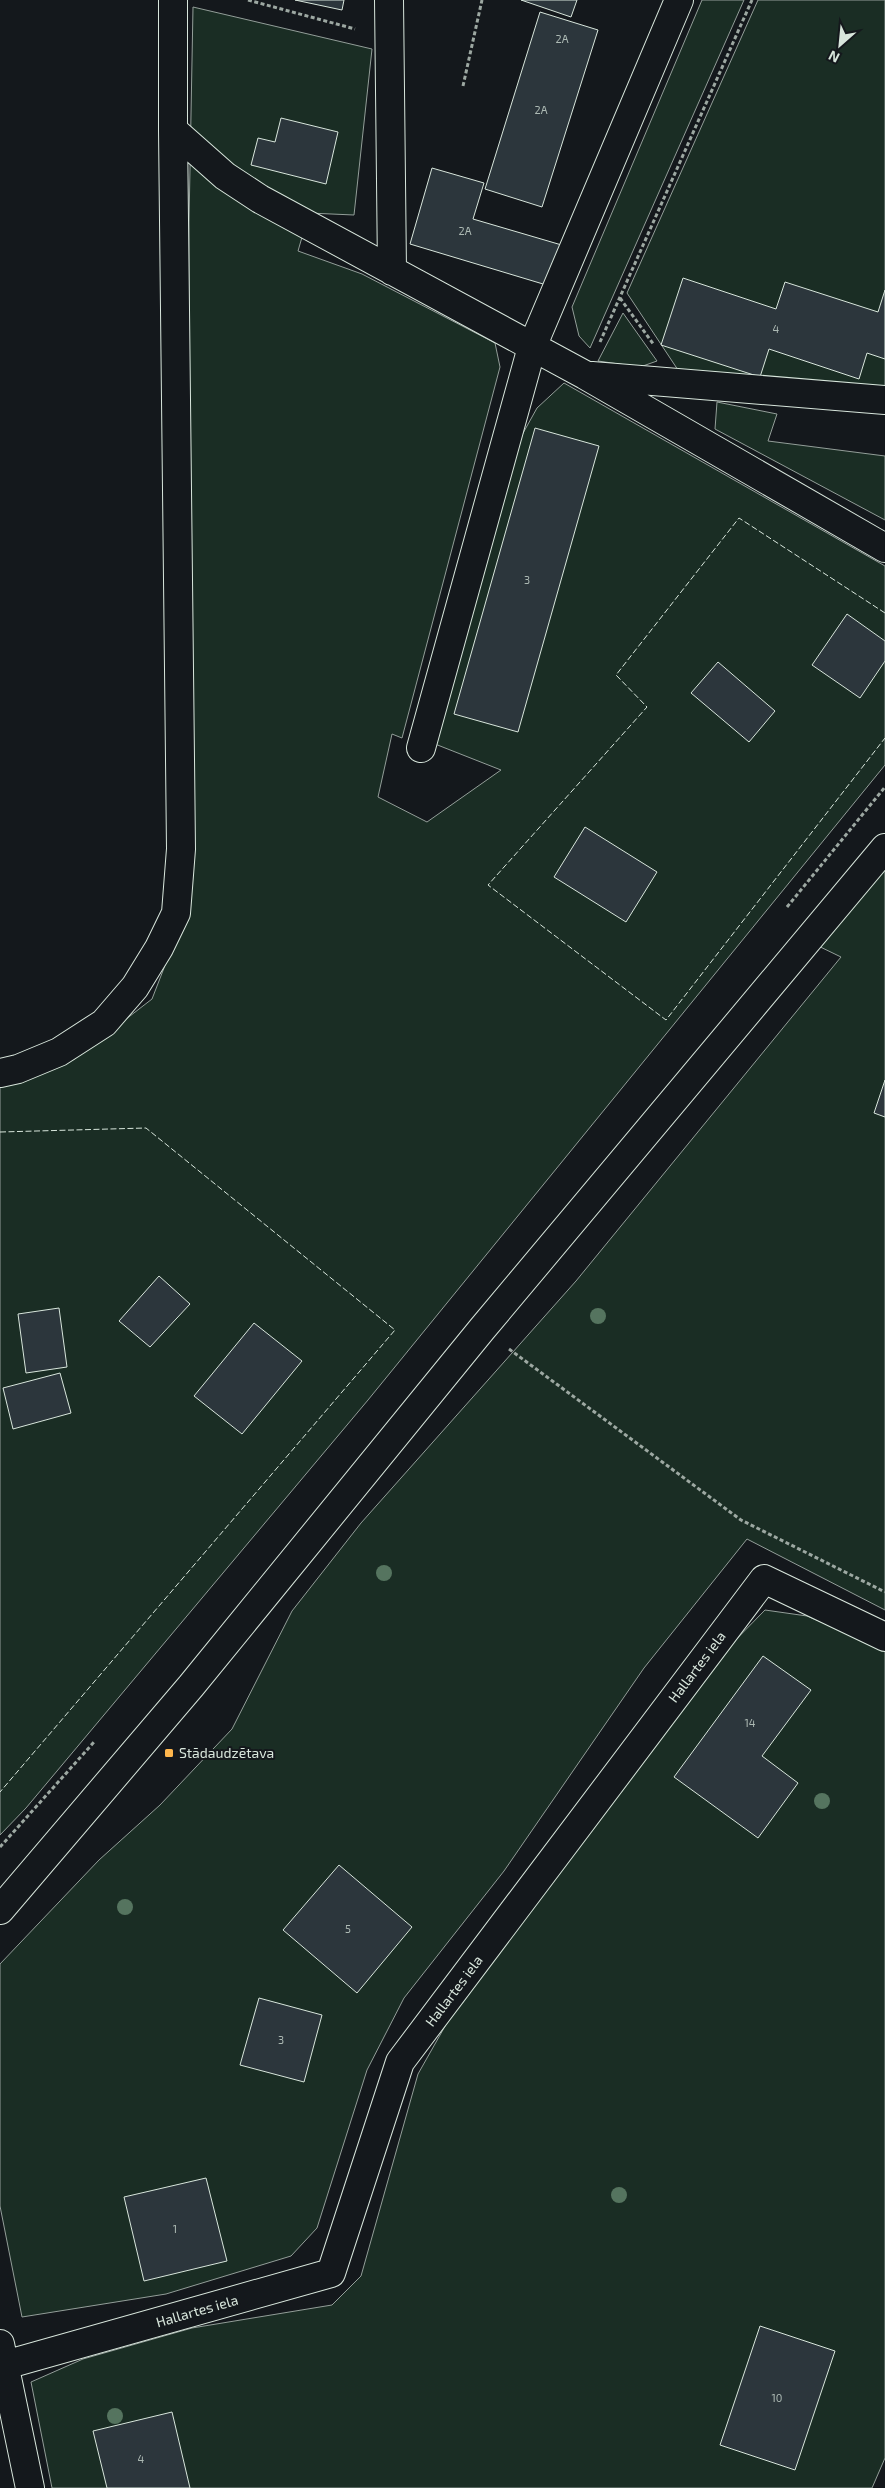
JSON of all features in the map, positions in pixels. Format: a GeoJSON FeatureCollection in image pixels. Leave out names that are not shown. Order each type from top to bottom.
{"type":"FeatureCollection","features":[{"type":"Feature","properties":{"kind":"street"},"geometry":{"type":"LineString","coordinates":[[0,1073],[18,1070],[59,1052],[104,1023],[135,987],[159,948],[176,913],[181,849],[173,130],[174,0]]}},
{"type":"Feature","properties":{"kind":"street"},"geometry":{"type":"LineString","coordinates":[[389,0],[392,271]]}},
{"type":"Feature","properties":{"kind":"street"},"geometry":{"type":"LineString","coordinates":[[421,748],[532,347],[679,0]]}},
{"type":"Feature","properties":{"kind":"street"},"geometry":{"type":"LineString","coordinates":[[173,130],[225,176],[260,200],[585,376],[885,548]]}},
{"type":"Feature","properties":{"kind":"street"},"geometry":{"type":"LineString","coordinates":[[585,376],[885,400]]}},
{"type":"Feature","properties":{"kind":"street"},"geometry":{"type":"LineString","coordinates":[[0,1910],[197,1678],[482,1329],[885,848]]}},
{"type":"Feature","properties":{"kind":"street","name":"Hallartes iela"},"geometry":{"type":"LineString","coordinates":[[30,2488],[2,2355],[331,2273],[400,2062],[764,1579],[885,1637]]}},
{"type":"Feature","properties":{"kind":"path"},"geometry":{"type":"LineString","coordinates":[[248,0],[390,39]]}},
{"type":"Feature","properties":{"kind":"path"},"geometry":{"type":"LineString","coordinates":[[463,86],[482,0]]}},
{"type":"Feature","properties":{"kind":"path"},"geometry":{"type":"LineString","coordinates":[[585,376],[752,0]]}},
{"type":"Feature","properties":{"kind":"path"},"geometry":{"type":"LineString","coordinates":[[620,297],[681,383]]}},
{"type":"Feature","properties":{"kind":"path"},"geometry":{"type":"LineString","coordinates":[[482,1329],[741,1520],[885,1592]]}},
{"type":"Feature","properties":{"kind":"green space"},"geometry":{"type":"Polygon","coordinates":[[[702,0],[744,0],[590,348],[579,336],[572,307],[702,0]]]}},
{"type":"Feature","properties":{"kind":"green space"},"geometry":{"type":"Polygon","coordinates":[[[758,0],[885,0],[885,390],[678,370],[627,293],[758,0]]]}},
{"type":"Feature","properties":{"kind":"green space"},"geometry":{"type":"Polygon","coordinates":[[[193,7],[372,49],[354,215],[309,213],[298,251],[362,274],[495,343],[500,367],[402,738],[392,734],[378,797],[427,822],[501,770],[435,744],[522,435],[537,408],[564,383],[885,566],[885,765],[368,1400],[26,1808],[0,1835],[0,1080],[73,1060],[152,999],[188,906],[189,222],[193,7]]]}},
{"type":"Feature","properties":{"kind":"green space"},"geometry":{"type":"Polygon","coordinates":[[[623,313],[657,361],[640,367],[598,361],[623,313]]]}},
{"type":"Feature","properties":{"kind":"green space"},"geometry":{"type":"Polygon","coordinates":[[[717,402],[777,414],[768,441],[885,456],[885,520],[715,429],[717,402]]]}},
{"type":"Feature","properties":{"kind":"green space"},"geometry":{"type":"Polygon","coordinates":[[[885,848],[885,1610],[747,1539],[644,1668],[504,1871],[404,1998],[367,2070],[317,2228],[291,2256],[166,2294],[22,2317],[0,2206],[0,1964],[99,1860],[160,1805],[232,1729],[292,1611],[361,1523],[576,1281],[841,957],[808,941],[885,848]]]}},
{"type":"Feature","properties":{"kind":"green space"},"geometry":{"type":"Polygon","coordinates":[[[765,1610],[807,1616],[885,1649],[885,2458],[872,2488],[52,2488],[31,2382],[83,2359],[192,2328],[332,2305],[361,2276],[418,2074],[457,2005],[714,1662],[765,1610]]]}},
{"type":"Feature","properties":{"kind":"building"},"geometry":{"type":"Polygon","coordinates":[[[295,0],[344,0],[342,10],[295,0]]]}},
{"type":"Feature","properties":{"kind":"building"},"geometry":{"type":"Polygon","coordinates":[[[521,0],[577,0],[571,17],[521,0]]]}},
{"type":"Feature","properties":{"kind":"building"},"geometry":{"type":"Polygon","coordinates":[[[540,12],[598,30],[542,207],[485,189],[540,12]]]}},
{"type":"Feature","properties":{"kind":"building"},"geometry":{"type":"Polygon","coordinates":[[[281,118],[338,132],[326,184],[251,165],[258,138],[275,142],[281,118]]]}},
{"type":"Feature","properties":{"kind":"building"},"geometry":{"type":"Polygon","coordinates":[[[432,168],[484,183],[473,219],[565,246],[553,287],[410,244],[432,168]]]}},
{"type":"Feature","properties":{"kind":"building"},"geometry":{"type":"Polygon","coordinates":[[[683,278],[776,309],[785,282],[878,312],[885,290],[885,359],[867,353],[859,379],[769,349],[760,377],[661,345],[683,278]]]}},
{"type":"Feature","properties":{"kind":"building"},"geometry":{"type":"Polygon","coordinates":[[[535,428],[599,446],[518,732],[454,714],[535,428]]]}},
{"type":"Feature","properties":{"kind":"building"},"geometry":{"type":"Polygon","coordinates":[[[847,614],[885,641],[885,661],[860,698],[812,665],[847,614]]]}},
{"type":"Feature","properties":{"kind":"building"},"geometry":{"type":"Polygon","coordinates":[[[718,662],[775,711],[749,742],[691,693],[718,662]]]}},
{"type":"Feature","properties":{"kind":"building"},"geometry":{"type":"Polygon","coordinates":[[[585,827],[657,872],[626,922],[554,877],[585,827]]]}},
{"type":"Feature","properties":{"kind":"building"},"geometry":{"type":"Polygon","coordinates":[[[885,1080],[885,1117],[874,1113],[885,1080]]]}},
{"type":"Feature","properties":{"kind":"building"},"geometry":{"type":"Polygon","coordinates":[[[159,1276],[190,1304],[150,1347],[119,1321],[159,1276]]]}},
{"type":"Feature","properties":{"kind":"building"},"geometry":{"type":"Polygon","coordinates":[[[59,1308],[67,1367],[26,1373],[18,1314],[59,1308]]]}},
{"type":"Feature","properties":{"kind":"building"},"geometry":{"type":"Polygon","coordinates":[[[254,1323],[302,1361],[242,1434],[194,1396],[254,1323]]]}},
{"type":"Feature","properties":{"kind":"building"},"geometry":{"type":"Polygon","coordinates":[[[60,1373],[71,1413],[13,1429],[3,1388],[60,1373]]]}},
{"type":"Feature","properties":{"kind":"building"},"geometry":{"type":"Polygon","coordinates":[[[763,1656],[811,1690],[762,1756],[798,1783],[758,1838],[674,1777],[763,1656]]]}},
{"type":"Feature","properties":{"kind":"building"},"geometry":{"type":"Polygon","coordinates":[[[339,1865],[412,1927],[357,1993],[283,1930],[339,1865]]]}},
{"type":"Feature","properties":{"kind":"building"},"geometry":{"type":"Polygon","coordinates":[[[259,1998],[322,2015],[304,2082],[240,2065],[259,1998]]]}},
{"type":"Feature","properties":{"kind":"building"},"geometry":{"type":"Polygon","coordinates":[[[206,2178],[227,2261],[144,2281],[124,2197],[206,2178]]]}},
{"type":"Feature","properties":{"kind":"building"},"geometry":{"type":"Polygon","coordinates":[[[760,2326],[835,2351],[795,2470],[720,2445],[760,2326]]]}},
{"type":"Feature","properties":{"kind":"building"},"geometry":{"type":"Polygon","coordinates":[[[172,2412],[190,2488],[107,2488],[93,2431],[172,2412]]]}},
{"type":"Feature","properties":{"kind":"fence"},"geometry":{"type":"LineString","coordinates":[[885,613],[739,518],[616,675],[647,707],[488,885],[666,1020],[885,738]]}},
{"type":"Feature","properties":{"kind":"fence"},"geometry":{"type":"LineString","coordinates":[[0,1132],[146,1128],[395,1330],[0,1792]]}},
{"type":"Feature","properties":{"kind":"place","name":"Stādaudzētava"},"geometry":{"type":"Point","coordinates":[169,1753]}}]}
